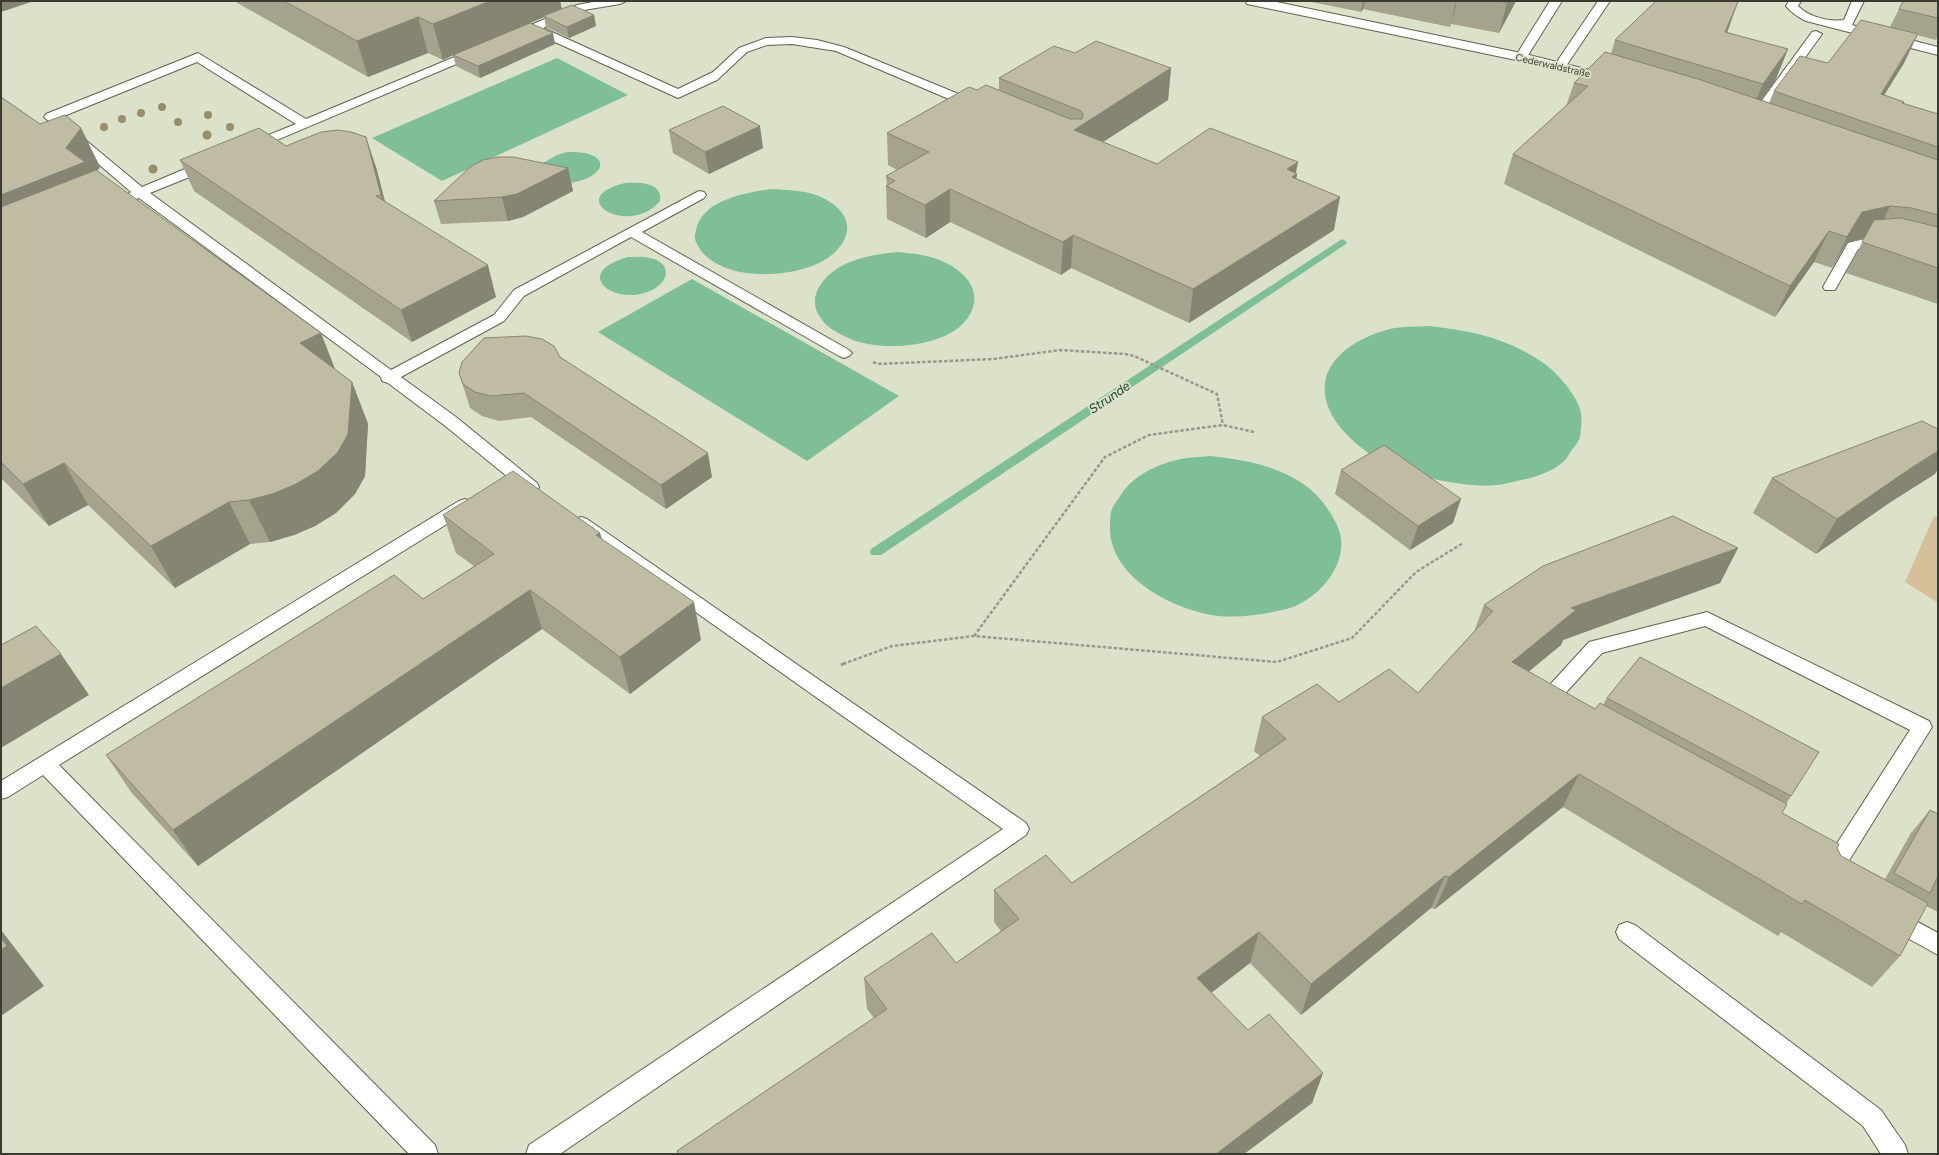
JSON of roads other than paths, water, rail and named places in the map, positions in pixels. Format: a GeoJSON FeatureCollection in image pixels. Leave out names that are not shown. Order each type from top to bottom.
{"type":"FeatureCollection","features":[{"type":"Feature","properties":{"kind":"street","name":"Cederwaldstraße"},"geometry":{"type":"LineString","coordinates":[[1252,1],[1521,57],[1628,84]]}},
{"type":"Feature","properties":{"kind":"street"},"geometry":{"type":"LineString","coordinates":[[1737,118],[1767,129]]}},
{"type":"Feature","properties":{"kind":"lane"},"geometry":{"type":"LineString","coordinates":[[500,42],[581,7],[620,1]]}},
{"type":"Feature","properties":{"kind":"lane"},"geometry":{"type":"LineString","coordinates":[[1521,57],[1556,1]]}},
{"type":"Feature","properties":{"kind":"lane"},"geometry":{"type":"LineString","coordinates":[[1560,66],[1604,1]]}},
{"type":"Feature","properties":{"kind":"lane"},"geometry":{"type":"LineString","coordinates":[[1795,1],[1792,6],[1796,12],[1807,18],[1839,25],[1867,34],[1938,50]]}},
{"type":"Feature","properties":{"kind":"lane"},"geometry":{"type":"LineString","coordinates":[[1839,25],[1848,23],[1858,1]]}},
{"type":"Feature","properties":{"kind":"lane"},"geometry":{"type":"LineString","coordinates":[[534,28],[678,94],[716,76],[743,50],[771,42],[793,41],[817,43],[840,49],[986,110]]}},
{"type":"Feature","properties":{"kind":"lane"},"geometry":{"type":"LineString","coordinates":[[1752,123],[1816,34]]}},
{"type":"Feature","properties":{"kind":"lane"},"geometry":{"type":"LineString","coordinates":[[241,151],[486,48]]}},
{"type":"Feature","properties":{"kind":"lane"},"geometry":{"type":"LineString","coordinates":[[306,124],[198,57],[50,117],[141,192],[388,378],[450,422],[508,478],[545,498]]}},
{"type":"Feature","properties":{"kind":"lane"},"geometry":{"type":"LineString","coordinates":[[122,200],[220,160]]}},
{"type":"Feature","properties":{"kind":"lane"},"geometry":{"type":"LineString","coordinates":[[388,378],[499,318],[519,293],[700,195]]}},
{"type":"Feature","properties":{"kind":"lane"},"geometry":{"type":"LineString","coordinates":[[632,232],[844,353]]}},
{"type":"Feature","properties":{"kind":"lane"},"geometry":{"type":"LineString","coordinates":[[1830,287],[1853,246],[1864,243],[1896,244]]}},
{"type":"Feature","properties":{"kind":"lane"},"geometry":{"type":"LineString","coordinates":[[1,791],[482,494]]}},
{"type":"Feature","properties":{"kind":"lane"},"geometry":{"type":"LineString","coordinates":[[538,1154],[1019,829],[565,512]]}},
{"type":"Feature","properties":{"kind":"lane"},"geometry":{"type":"LineString","coordinates":[[1563,716],[1542,704],[1596,647],[1707,619],[1922,727],[1828,860],[1825,880],[1845,891]]}},
{"type":"Feature","properties":{"kind":"lane"},"geometry":{"type":"LineString","coordinates":[[45,764],[426,1154]]}},
{"type":"Feature","properties":{"kind":"lane"},"geometry":{"type":"LineString","coordinates":[[1871,906],[1938,944]]}},
{"type":"Feature","properties":{"kind":"lane"},"geometry":{"type":"LineString","coordinates":[[1627,932],[1872,1118],[1896,1154]]}},
{"type":"Feature","properties":{"kind":"waterway","name":"Strunde"},"geometry":{"type":"LineString","coordinates":[[876,552],[1342,242]]}}]}
